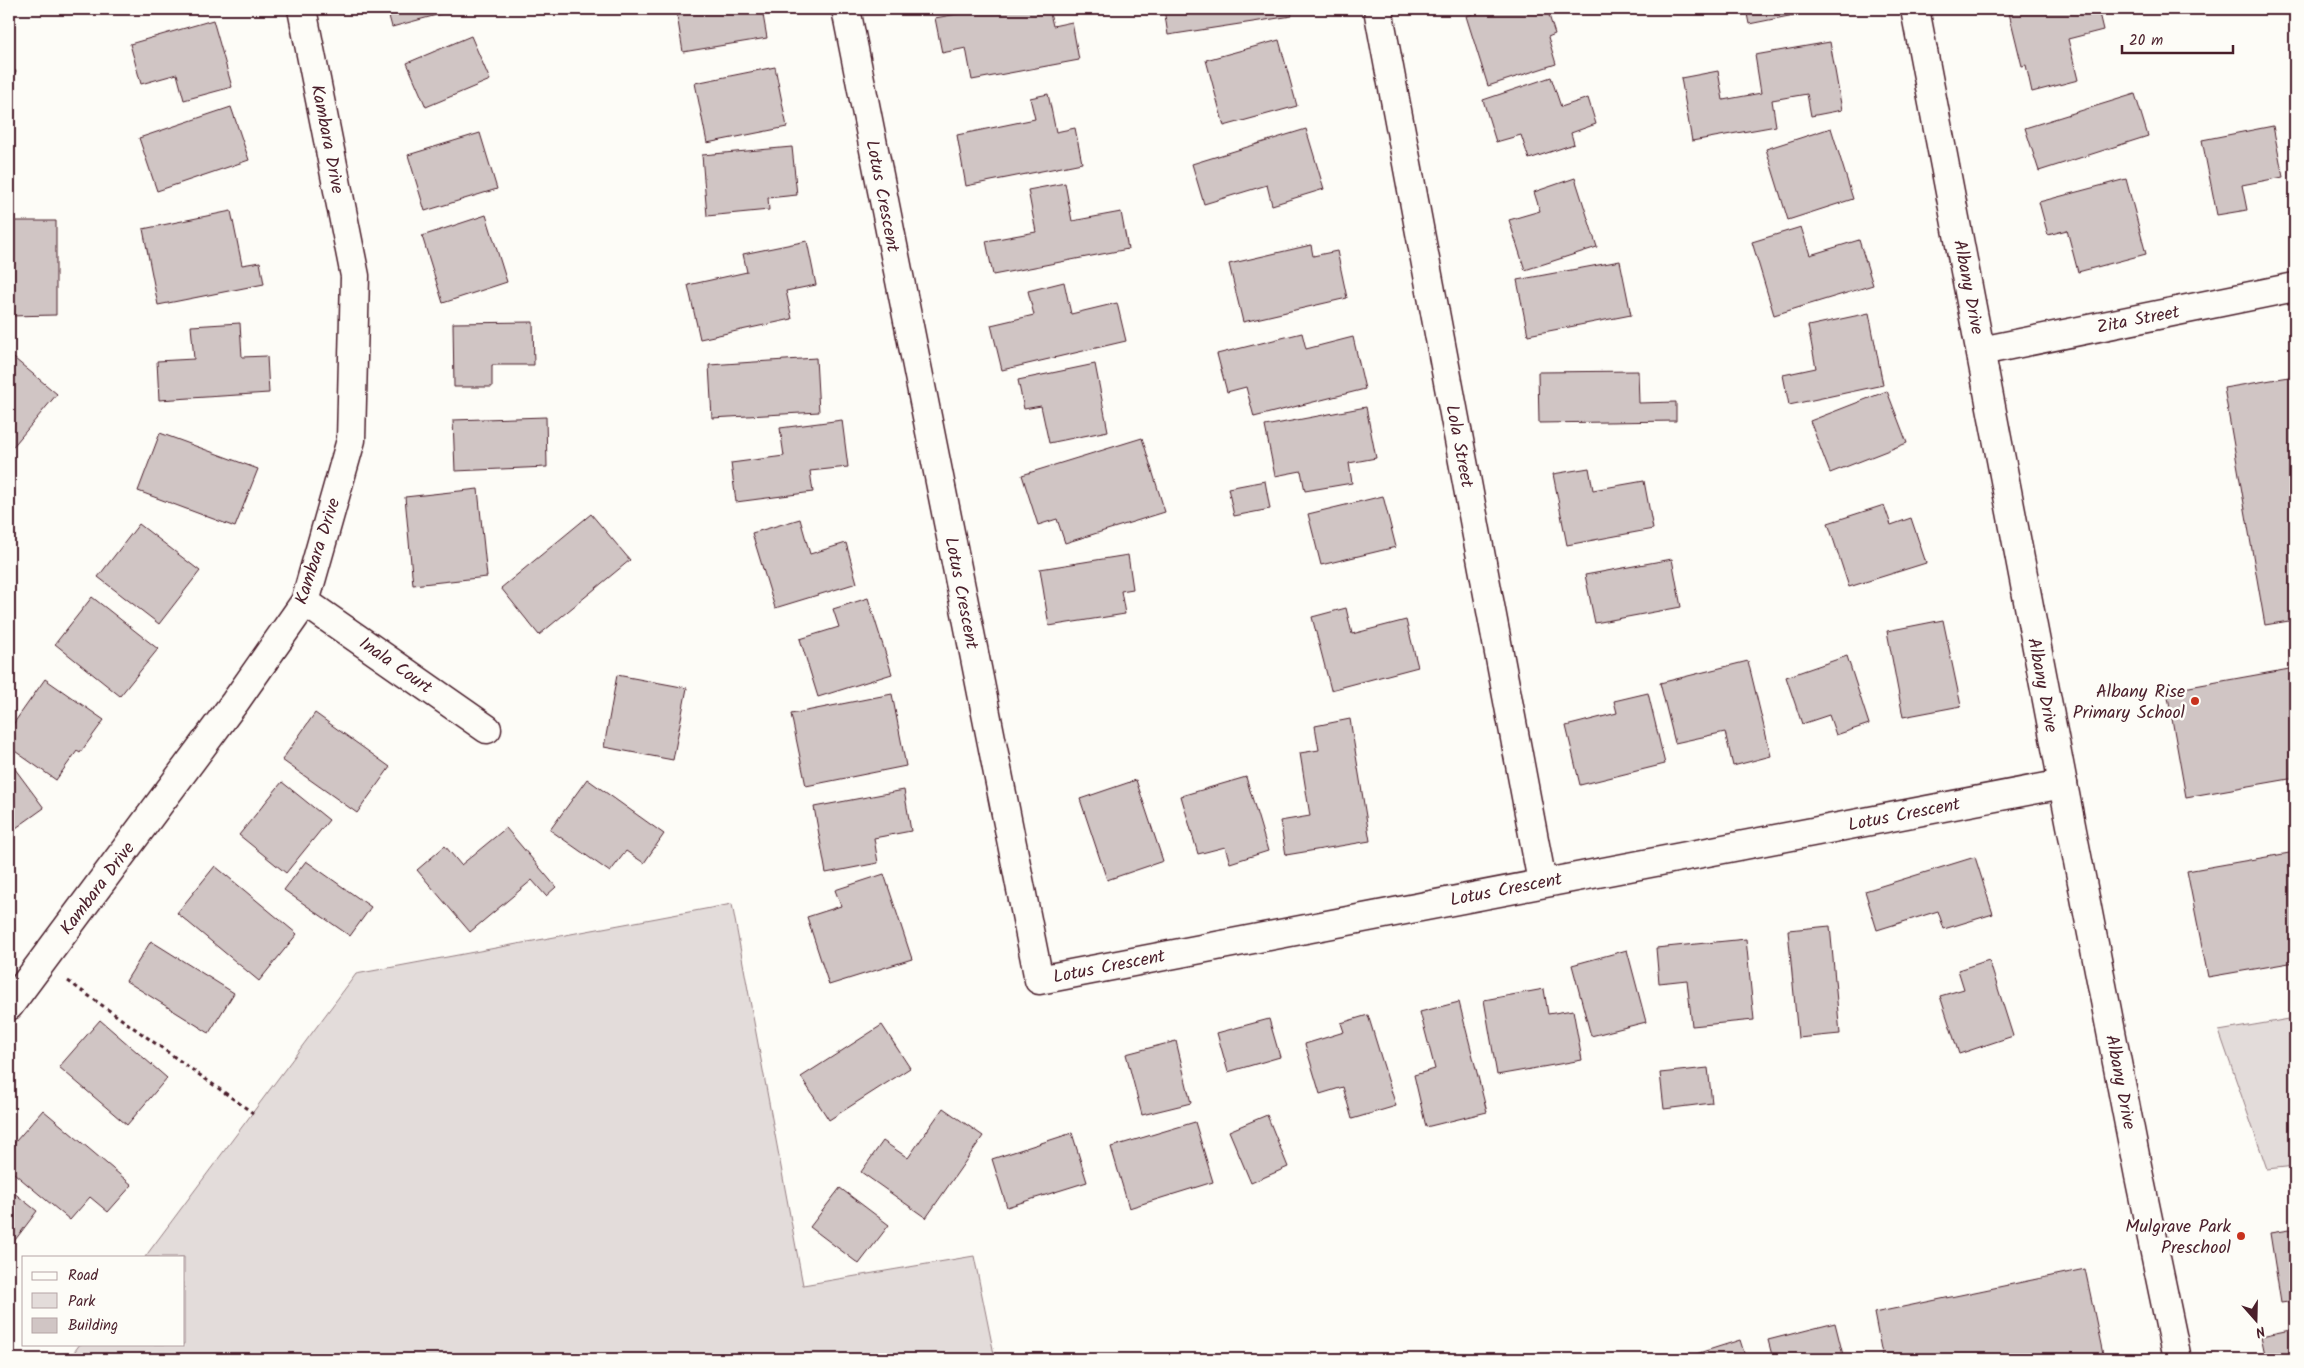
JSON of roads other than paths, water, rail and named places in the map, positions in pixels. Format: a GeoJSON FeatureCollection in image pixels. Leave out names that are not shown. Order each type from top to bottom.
{"type":"FeatureCollection","features":[{"type":"Feature","properties":{"kind":"street","name":"Kambara Drive"},"geometry":{"type":"LineString","coordinates":[[9,1006],[235,702],[305,602],[351,440],[355,276],[302,9]]}},
{"type":"Feature","properties":{"kind":"street","name":"Lotus Crescent"},"geometry":{"type":"LineString","coordinates":[[846,9],[1039,980],[1542,882],[2063,784]]}},
{"type":"Feature","properties":{"kind":"street","name":"Lola Street"},"geometry":{"type":"LineString","coordinates":[[1378,9],[1542,882]]}},
{"type":"Feature","properties":{"kind":"street","name":"Albany Drive"},"geometry":{"type":"LineString","coordinates":[[1916,9],[2143,1198],[2177,1359]]}},
{"type":"Feature","properties":{"kind":"street","name":"Zita Street"},"geometry":{"type":"LineString","coordinates":[[1981,350],[2295,288]]}},
{"type":"Feature","properties":{"kind":"street","name":"Inala Court"},"geometry":{"type":"LineString","coordinates":[[305,602],[487,728]]}},
{"type":"Feature","properties":{"kind":"place","name":"Albany Rise Primary School"},"geometry":{"type":"Point","coordinates":[2195,701]}},
{"type":"Feature","properties":{"kind":"place","name":"Mulgrave Park Preschool"},"geometry":{"type":"Point","coordinates":[2241,1236]}}]}
